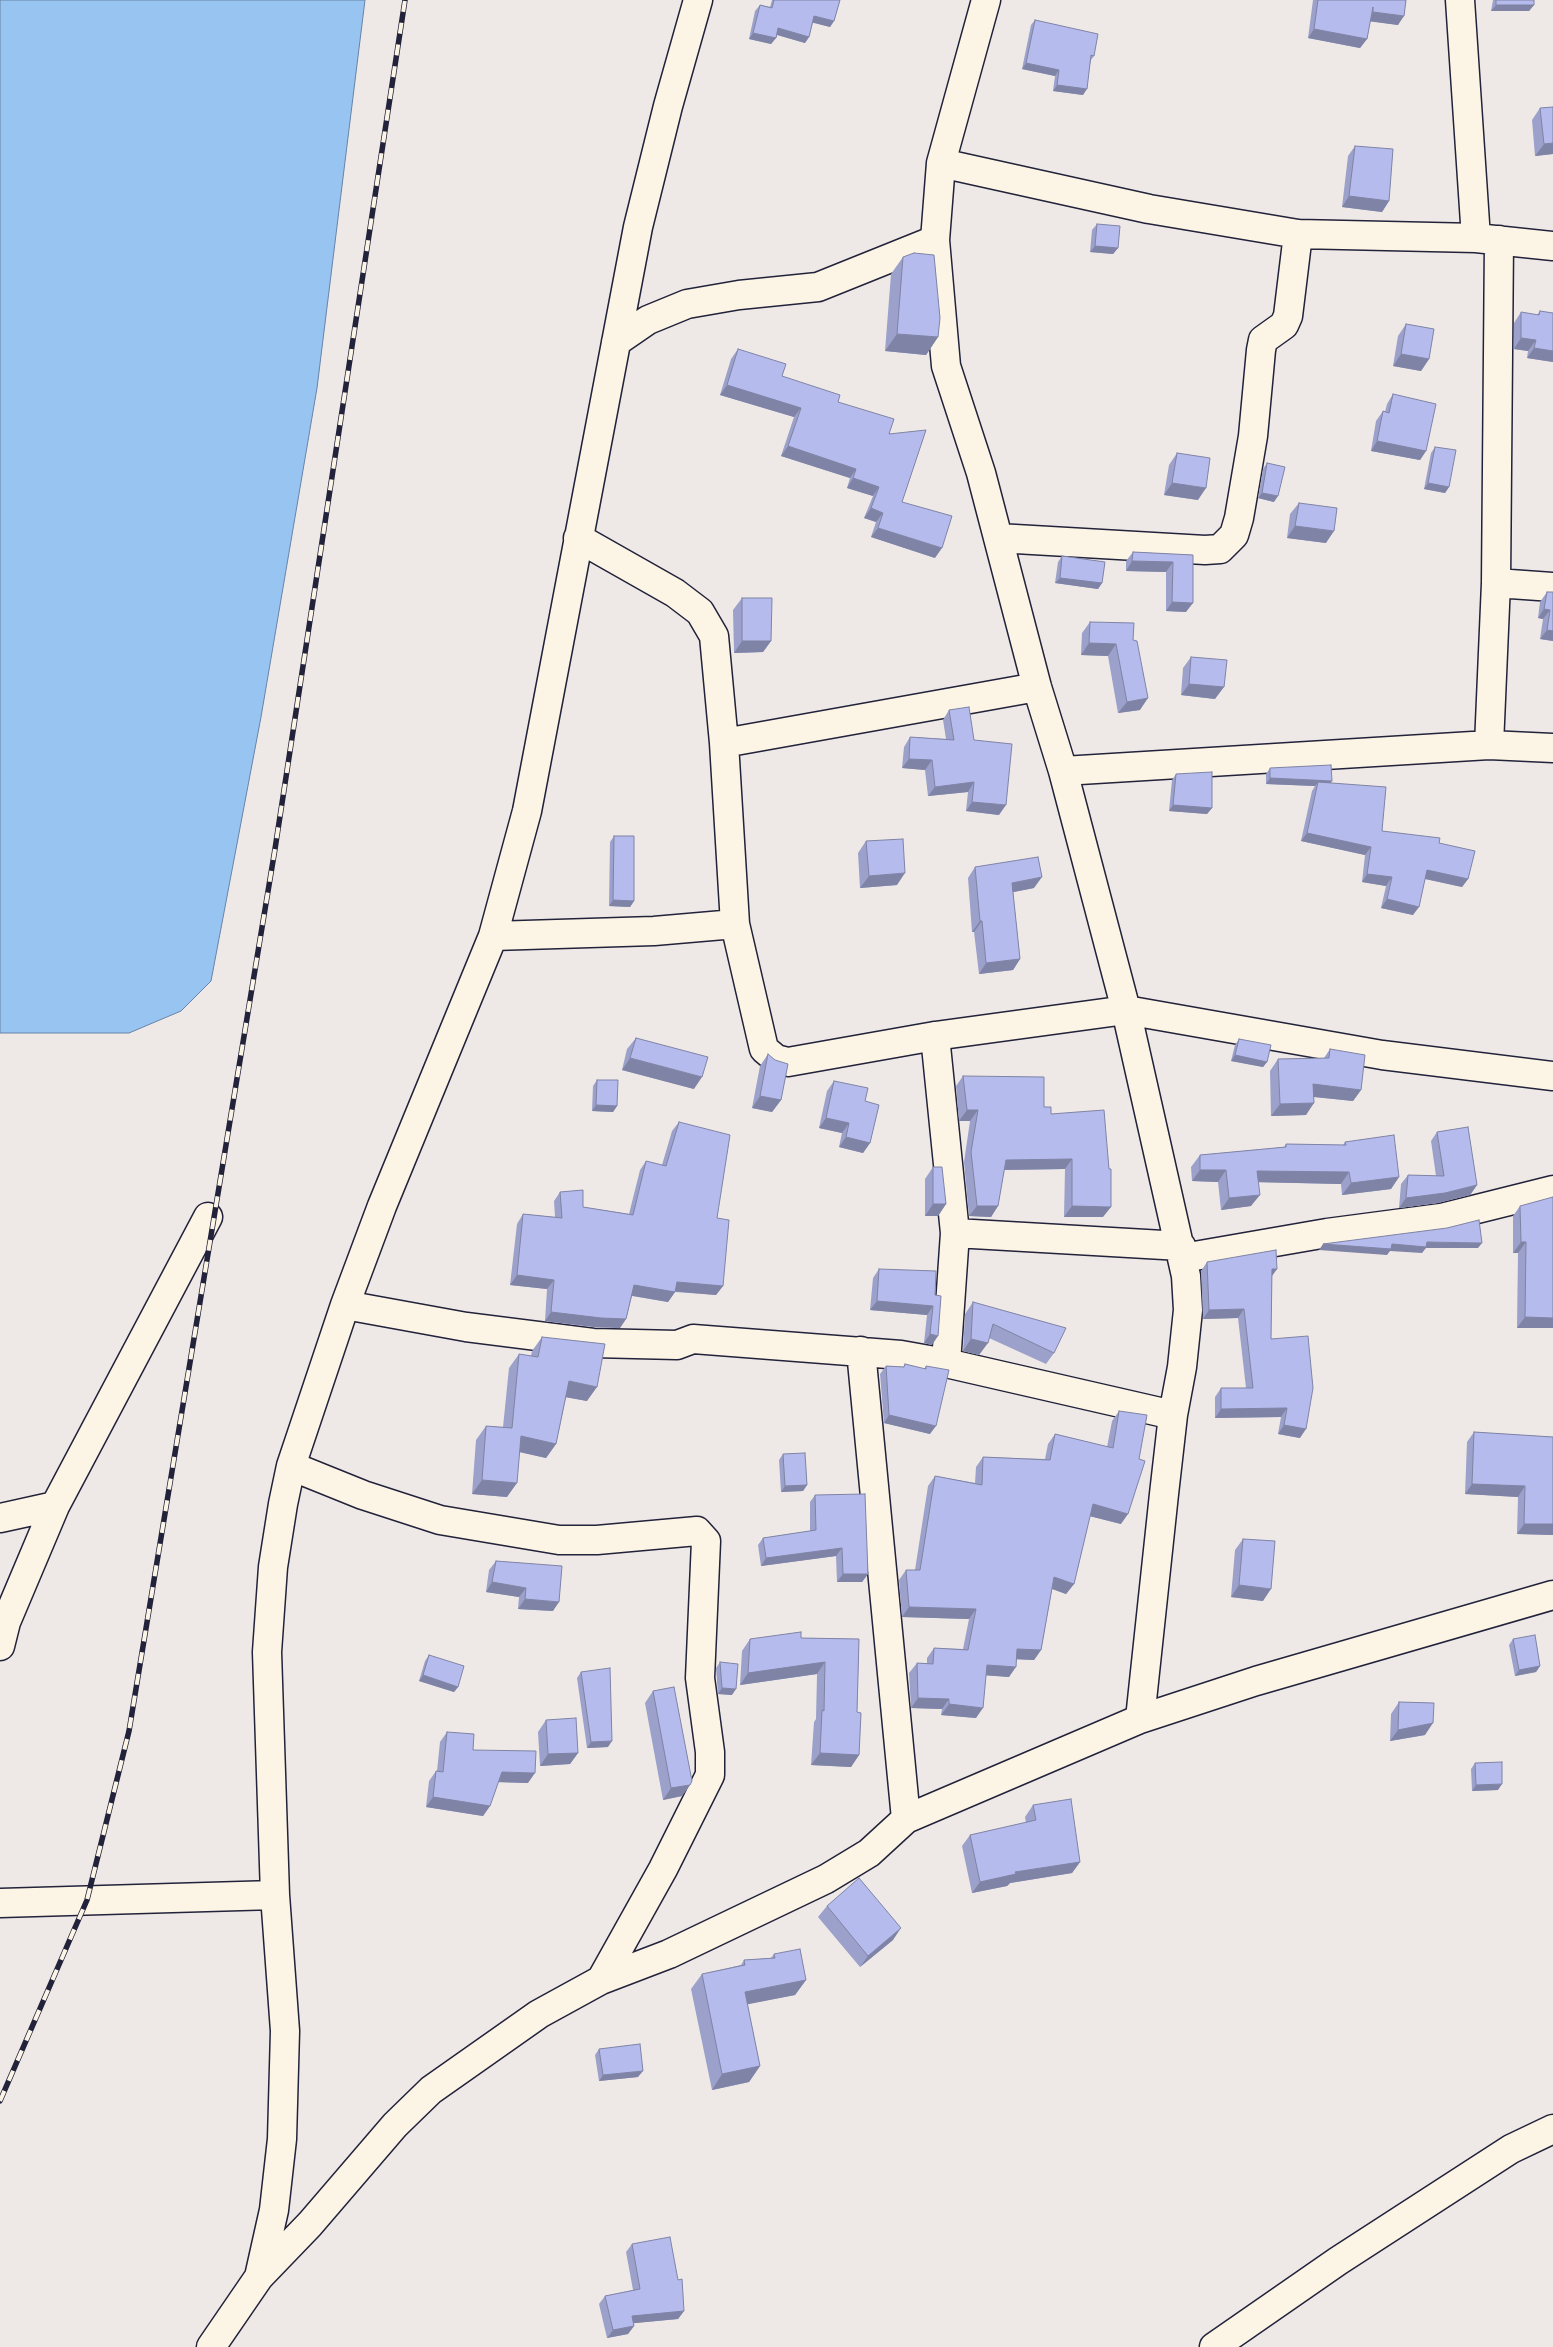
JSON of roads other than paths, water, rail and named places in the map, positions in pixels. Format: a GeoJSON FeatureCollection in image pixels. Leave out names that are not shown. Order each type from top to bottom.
{"type":"FeatureCollection","features":[{"type":"Feature","properties":{"kind":"street"},"geometry":{"type":"LineString","coordinates":[[260,2278],[274,2210],[282,2139],[285,2031],[275,1895],[267,1652],[273,1567],[291,1466],[345,1305],[382,1206],[493,936],[526,811],[638,227],[668,106],[698,0]]}},
{"type":"Feature","properties":{"kind":"street"},"geometry":{"type":"LineString","coordinates":[[986,0],[941,163],[935,240],[946,366],[981,473],[1037,687],[1063,771],[1126,1010],[1182,1252],[1188,1310],[1182,1367],[1173,1415],[1140,1720]]}},
{"type":"Feature","properties":{"kind":"street"},"geometry":{"type":"LineString","coordinates":[[1460,0],[1488,239],[1496,583],[1489,745]]}},
{"type":"Feature","properties":{"kind":"street"},"geometry":{"type":"LineString","coordinates":[[941,163],[1149,209],[1298,234],[1488,239],[1553,246]]}},
{"type":"Feature","properties":{"kind":"street"},"geometry":{"type":"LineString","coordinates":[[998,538],[1205,550],[1220,549],[1226,543],[1234,534],[1239,518],[1253,436],[1263,340],[1284,325],[1288,316],[1298,234]]}},
{"type":"Feature","properties":{"kind":"street"},"geometry":{"type":"LineString","coordinates":[[616,342],[648,320],[687,304],[739,295],[818,287],[935,240]]}},
{"type":"Feature","properties":{"kind":"street"},"geometry":{"type":"LineString","coordinates":[[578,538],[675,594],[700,612],[714,636],[724,743],[735,924],[764,1048],[776,1059],[788,1062],[935,1036],[1126,1010],[1382,1055],[1553,1076]]}},
{"type":"Feature","properties":{"kind":"street"},"geometry":{"type":"LineString","coordinates":[[1496,583],[1553,587]]}},
{"type":"Feature","properties":{"kind":"street"},"geometry":{"type":"LineString","coordinates":[[724,743],[1037,687]]}},
{"type":"Feature","properties":{"kind":"street"},"geometry":{"type":"LineString","coordinates":[[1063,771],[1489,745],[1553,748]]}},
{"type":"Feature","properties":{"kind":"street"},"geometry":{"type":"LineString","coordinates":[[493,936],[654,931],[735,924]]}},
{"type":"Feature","properties":{"kind":"street"},"geometry":{"type":"LineString","coordinates":[[935,1036],[955,1233],[946,1363]]}},
{"type":"Feature","properties":{"kind":"street"},"geometry":{"type":"LineString","coordinates":[[955,1233],[1182,1252],[1441,1218],[1553,1190]]}},
{"type":"Feature","properties":{"kind":"street"},"geometry":{"type":"LineString","coordinates":[[0,1646],[6,1622],[55,1506],[208,1217]]}},
{"type":"Feature","properties":{"kind":"street"},"geometry":{"type":"LineString","coordinates":[[345,1305],[466,1327],[593,1343],[677,1345],[693,1339],[861,1351],[946,1363],[1173,1415]]}},
{"type":"Feature","properties":{"kind":"street"},"geometry":{"type":"LineString","coordinates":[[861,1351],[906,1819]]}},
{"type":"Feature","properties":{"kind":"street"},"geometry":{"type":"LineString","coordinates":[[291,1466],[362,1495],[440,1520],[559,1540],[597,1540],[697,1531],[706,1541],[700,1678],[710,1752],[710,1776],[667,1861],[601,1980]]}},
{"type":"Feature","properties":{"kind":"street"},"geometry":{"type":"LineString","coordinates":[[0,1518],[55,1506]]}},
{"type":"Feature","properties":{"kind":"street"},"geometry":{"type":"LineString","coordinates":[[211,2347],[260,2278],[396,2125],[431,2090],[540,2014],[601,1980],[668,1954],[826,1879],[869,1853],[906,1819],[1140,1720],[1256,1682],[1553,1595]]}},
{"type":"Feature","properties":{"kind":"street"},"geometry":{"type":"LineString","coordinates":[[0,1903],[275,1895]]}},
{"type":"Feature","properties":{"kind":"street"},"geometry":{"type":"LineString","coordinates":[[1214,2347],[1338,2261],[1512,2149],[1553,2129]]}},
{"type":"Feature","properties":{"kind":"water"},"geometry":{"type":"Polygon","coordinates":[[[0,0],[365,0],[317,388],[261,717],[211,981],[181,1011],[129,1033],[0,1033],[0,0]]]}},
{"type":"Feature","properties":{"kind":"railway"},"geometry":{"type":"LineString","coordinates":[[0,2101],[87,1900],[129,1731],[275,849],[405,0]]}}]}
